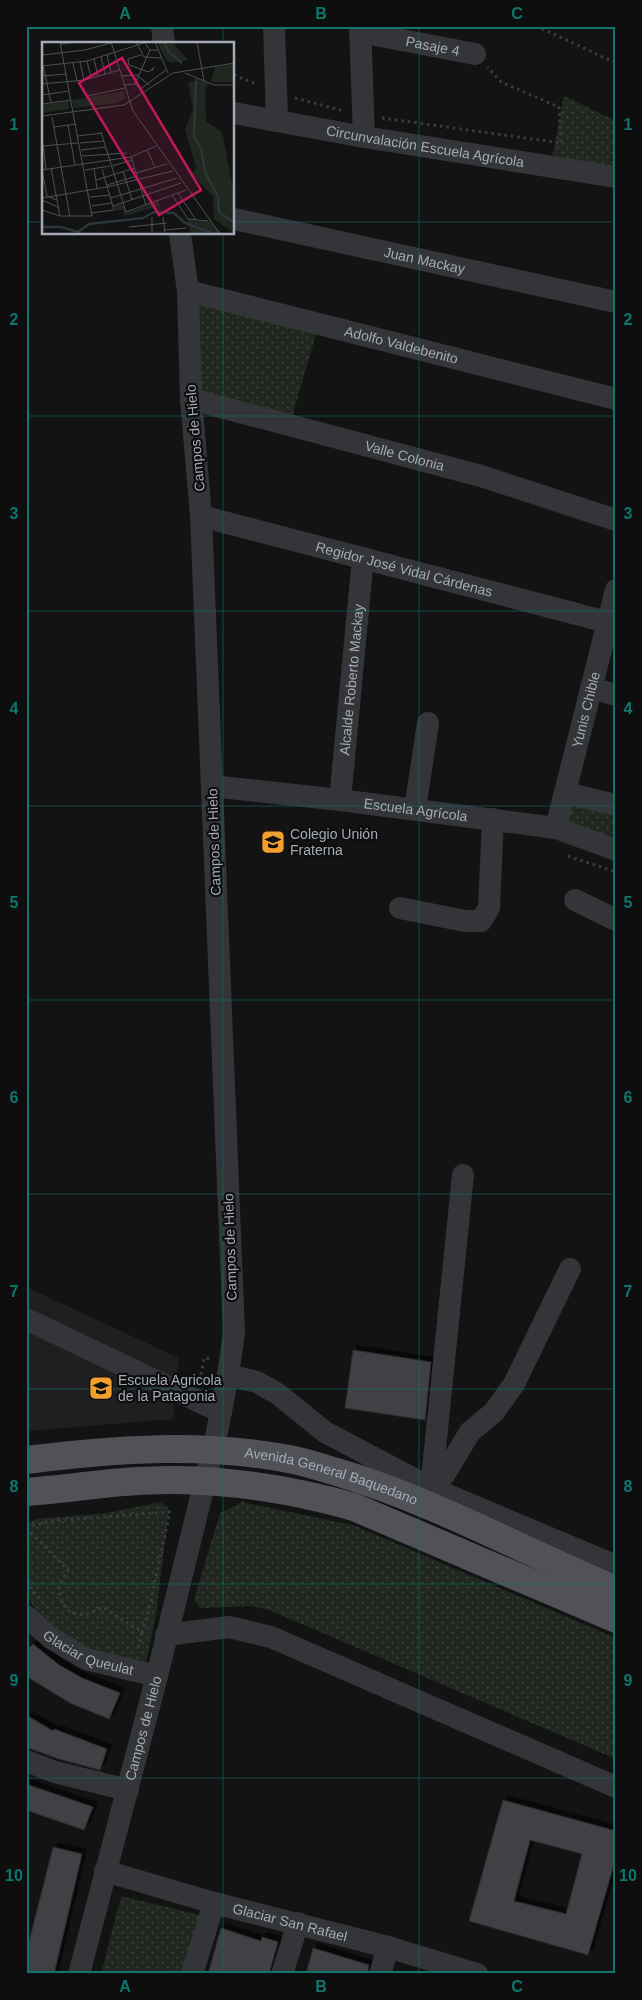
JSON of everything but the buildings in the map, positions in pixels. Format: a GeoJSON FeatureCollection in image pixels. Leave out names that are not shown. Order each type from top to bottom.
{"type":"FeatureCollection","features":[{"type":"Feature","properties":{"kind":"main road","name":"Avenida General Baquedano"},"geometry":{"type":"LineString","coordinates":[[26,1460],[144,1449],[212,1449],[294,1460],[370,1482],[426,1504],[616,1590]]}},
{"type":"Feature","properties":{"kind":"main road","name":"Avenida General Baquedano"},"geometry":{"type":"LineString","coordinates":[[26,1492],[154,1481],[253,1486],[313,1495],[354,1507],[616,1619]]}},
{"type":"Feature","properties":{"kind":"street"},"geometry":{"type":"LineString","coordinates":[[162,26],[164,42]]}},
{"type":"Feature","properties":{"kind":"street"},"geometry":{"type":"LineString","coordinates":[[274,26],[278,93],[277,121]]}},
{"type":"Feature","properties":{"kind":"street"},"geometry":{"type":"LineString","coordinates":[[360,29],[364,137]]}},
{"type":"Feature","properties":{"kind":"street","name":"Pasaje 4"},"geometry":{"type":"LineString","coordinates":[[360,29],[475,54]]}},
{"type":"Feature","properties":{"kind":"street","name":"Circunvalación Escuela Agrícola"},"geometry":{"type":"LineString","coordinates":[[235,113],[364,137],[616,177]]}},
{"type":"Feature","properties":{"kind":"street","name":"Juan Mackay"},"geometry":{"type":"LineString","coordinates":[[235,219],[616,302]]}},
{"type":"Feature","properties":{"kind":"street","name":"Campos de Hielo"},"geometry":{"type":"LineString","coordinates":[[79,1974],[105,1870],[158,1676],[166,1634],[221,1412],[228,1375],[234,1317],[201,516],[191,399],[188,291],[180,235]]}},
{"type":"Feature","properties":{"kind":"street","name":"Adolfo Valdebenito"},"geometry":{"type":"LineString","coordinates":[[188,291],[616,399]]}},
{"type":"Feature","properties":{"kind":"street","name":"Valle Colonia"},"geometry":{"type":"LineString","coordinates":[[191,399],[481,476],[616,520]]}},
{"type":"Feature","properties":{"kind":"street","name":"Regidor José Vidal Cárdenas"},"geometry":{"type":"LineString","coordinates":[[201,516],[607,622]]}},
{"type":"Feature","properties":{"kind":"street","name":"Alcalde Roberto Mackay"},"geometry":{"type":"LineString","coordinates":[[340,800],[363,558]]}},
{"type":"Feature","properties":{"kind":"street","name":"Yunis Chible"},"geometry":{"type":"LineString","coordinates":[[556,828],[616,590]]}},
{"type":"Feature","properties":{"kind":"street"},"geometry":{"type":"LineString","coordinates":[[591,688],[616,695]]}},
{"type":"Feature","properties":{"kind":"street"},"geometry":{"type":"LineString","coordinates":[[415,809],[428,723]]}},
{"type":"Feature","properties":{"kind":"street","name":"Escuela Agrícola"},"geometry":{"type":"LineString","coordinates":[[212,786],[415,809],[556,828],[616,850]]}},
{"type":"Feature","properties":{"kind":"street"},"geometry":{"type":"LineString","coordinates":[[565,793],[616,805]]}},
{"type":"Feature","properties":{"kind":"street"},"geometry":{"type":"LineString","coordinates":[[400,908],[465,921],[481,922],[489,908],[493,819]]}},
{"type":"Feature","properties":{"kind":"street"},"geometry":{"type":"LineString","coordinates":[[575,900],[616,920]]}},
{"type":"Feature","properties":{"kind":"street"},"geometry":{"type":"LineString","coordinates":[[431,1488],[463,1175]]}},
{"type":"Feature","properties":{"kind":"street"},"geometry":{"type":"LineString","coordinates":[[431,1488],[444,1475],[470,1432],[494,1412],[514,1384],[570,1268]]}},
{"type":"Feature","properties":{"kind":"street"},"geometry":{"type":"LineString","coordinates":[[26,1319],[221,1412]]}},
{"type":"Feature","properties":{"kind":"street","name":"Avenida General Baquedano"},"geometry":{"type":"LineString","coordinates":[[228,1375],[258,1382],[278,1394],[325,1432],[431,1488],[616,1566]]}},
{"type":"Feature","properties":{"kind":"street","name":"Glaciar Queulat"},"geometry":{"type":"LineString","coordinates":[[31,1614],[51,1638],[86,1659],[158,1676]]}},
{"type":"Feature","properties":{"kind":"street"},"geometry":{"type":"LineString","coordinates":[[166,1634],[229,1627],[271,1637],[616,1787]]}},
{"type":"Feature","properties":{"kind":"street"},"geometry":{"type":"LineString","coordinates":[[26,1761],[55,1772],[128,1790]]}},
{"type":"Feature","properties":{"kind":"street","name":"Glaciar San Rafael"},"geometry":{"type":"LineString","coordinates":[[105,1870],[214,1903],[388,1947],[476,1974]]}},
{"type":"Feature","properties":{"kind":"street"},"geometry":{"type":"LineString","coordinates":[[192,1974],[214,1903]]}},
{"type":"Feature","properties":{"kind":"street"},"geometry":{"type":"LineString","coordinates":[[282,1974],[298,1923]]}},
{"type":"Feature","properties":{"kind":"street"},"geometry":{"type":"LineString","coordinates":[[380,1974],[388,1947]]}},
{"type":"Feature","properties":{"kind":"path"},"geometry":{"type":"LineString","coordinates":[[536,26],[616,64]]}},
{"type":"Feature","properties":{"kind":"path"},"geometry":{"type":"LineString","coordinates":[[235,75],[278,93],[363,115],[561,143],[559,107],[501,82],[475,54]]}},
{"type":"Feature","properties":{"kind":"path"},"geometry":{"type":"LineString","coordinates":[[568,856],[616,872]]}},
{"type":"Feature","properties":{"kind":"path"},"geometry":{"type":"LineString","coordinates":[[137,1654],[170,1512],[51,1521],[26,1528],[68,1570],[59,1586],[64,1606],[74,1614],[87,1616],[102,1607],[142,1632]]}},
{"type":"Feature","properties":{"kind":"path"},"geometry":{"type":"LineString","coordinates":[[26,1574],[31,1589],[31,1614]]}},
{"type":"Feature","properties":{"kind":"shaded area"},"geometry":{"type":"Polygon","coordinates":[[[564,96],[616,121],[616,167],[552,158],[564,96]]]}},
{"type":"Feature","properties":{"kind":"shaded area"},"geometry":{"type":"Polygon","coordinates":[[[193,298],[317,331],[292,417],[197,393],[193,298]]]}},
{"type":"Feature","properties":{"kind":"shaded area"},"geometry":{"type":"Polygon","coordinates":[[[572,805],[616,812],[616,841],[575,827],[569,820],[572,805]]]}},
{"type":"Feature","properties":{"kind":"shaded area","name":"Escuela Agricola de la Patagonia"},"geometry":{"type":"Polygon","coordinates":[[[26,1287],[179,1358],[173,1419],[26,1431],[26,1287]]]}},
{"type":"Feature","properties":{"kind":"shaded area"},"geometry":{"type":"Polygon","coordinates":[[[160,1502],[168,1508],[168,1516],[156,1615],[145,1667],[120,1665],[52,1628],[33,1607],[26,1592],[26,1524],[37,1519],[107,1513],[160,1502]]]}},
{"type":"Feature","properties":{"kind":"shaded area"},"geometry":{"type":"Polygon","coordinates":[[[242,1502],[353,1525],[616,1638],[616,1759],[269,1610],[252,1606],[200,1608],[194,1599],[220,1513],[242,1502]]]}},
{"type":"Feature","properties":{"kind":"shaded area"},"geometry":{"type":"Polygon","coordinates":[[[121,1896],[204,1916],[185,1974],[101,1974],[121,1896]]]}},
{"type":"Feature","properties":{"kind":"place","name":"Colegio Unión Fraterna"},"geometry":{"type":"Point","coordinates":[273,842]}},
{"type":"Feature","properties":{"kind":"place","name":"Escuela Agricola de la Patagonia"},"geometry":{"type":"Point","coordinates":[101,1388]}}]}
